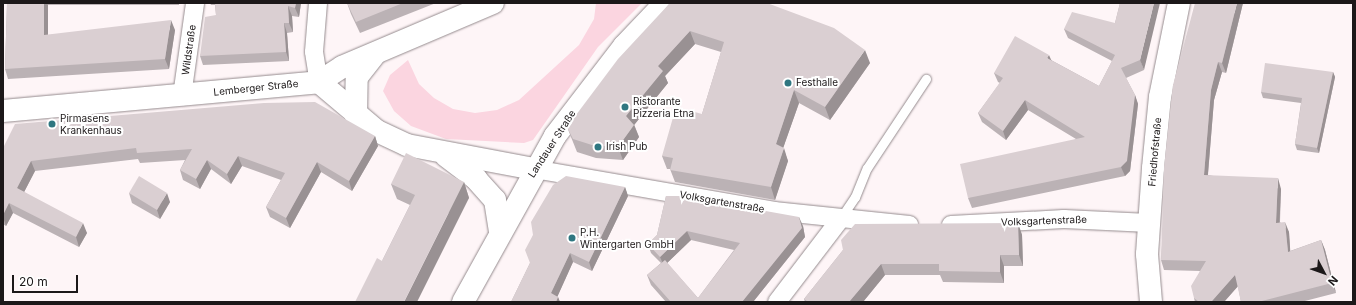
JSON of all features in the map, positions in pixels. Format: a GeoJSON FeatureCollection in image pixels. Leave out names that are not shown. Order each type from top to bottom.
{"type":"FeatureCollection","features":[{"type":"Feature","properties":{"kind":"main road","name":"Lemberger Straße"},"geometry":{"type":"LineString","coordinates":[[3,110],[182,96],[319,82],[378,52],[493,3]]}},
{"type":"Feature","properties":{"kind":"main road","name":"Landauer Straße"},"geometry":{"type":"LineString","coordinates":[[463,302],[534,169],[583,97],[665,3]]}},
{"type":"Feature","properties":{"kind":"main road","name":"Friedhofstraße"},"geometry":{"type":"LineString","coordinates":[[1151,302],[1147,276],[1149,222],[1160,97],[1179,3]]}},
{"type":"Feature","properties":{"kind":"main road"},"geometry":{"type":"LineString","coordinates":[[356,116],[357,77],[378,52]]}},
{"type":"Feature","properties":{"kind":"main road","name":"Volksgartenstraße"},"geometry":{"type":"LineString","coordinates":[[319,82],[356,116],[407,145],[534,169]]}},
{"type":"Feature","properties":{"kind":"main road"},"geometry":{"type":"LineString","coordinates":[[440,152],[476,179],[495,200],[500,232]]}},
{"type":"Feature","properties":{"kind":"street","name":"Wildstraße"},"geometry":{"type":"LineString","coordinates":[[182,96],[196,3]]}},
{"type":"Feature","properties":{"kind":"street"},"geometry":{"type":"LineString","coordinates":[[318,3],[314,52],[319,82]]}},
{"type":"Feature","properties":{"kind":"street","name":"Volksgartenstraße"},"geometry":{"type":"LineString","coordinates":[[534,169],[839,220],[928,225],[1064,219],[1149,222]]}},
{"type":"Feature","properties":{"kind":"street"},"geometry":{"type":"LineString","coordinates":[[777,302],[839,220]]}},
{"type":"Feature","properties":{"kind":"lane"},"geometry":{"type":"LineString","coordinates":[[839,220],[855,197],[867,168],[926,80]]}},
{"type":"Feature","properties":{"kind":"shaded area"},"geometry":{"type":"Polygon","coordinates":[[[596,3],[642,3],[598,47],[533,140],[524,143],[446,139],[411,126],[394,111],[383,91],[390,75],[408,60],[419,84],[434,98],[453,109],[475,113],[497,110],[519,100],[579,45],[594,19],[596,3]]]}},
{"type":"Feature","properties":{"kind":"building"},"geometry":{"type":"Polygon","coordinates":[[[7,3],[44,3],[44,35],[171,20],[165,59],[5,69],[7,3]]]}},
{"type":"Feature","properties":{"kind":"building"},"geometry":{"type":"Polygon","coordinates":[[[215,3],[296,3],[295,8],[288,6],[289,23],[284,23],[286,52],[200,56],[205,17],[216,15],[215,3]]]}},
{"type":"Feature","properties":{"kind":"building"},"geometry":{"type":"Polygon","coordinates":[[[347,3],[403,3],[356,22],[347,3]]]}},
{"type":"Feature","properties":{"kind":"building","name":"Festhalle"},"geometry":{"type":"Polygon","coordinates":[[[670,3],[767,3],[834,28],[865,50],[825,107],[794,90],[776,144],[784,148],[771,187],[670,170],[673,158],[662,156],[676,107],[702,114],[724,42],[690,31],[658,66],[663,71],[626,116],[634,125],[618,147],[592,145],[573,139],[567,127],[618,59],[670,3]]]}},
{"type":"Feature","properties":{"kind":"building"},"geometry":{"type":"Polygon","coordinates":[[[1120,3],[1154,3],[1140,60],[1121,68],[1135,95],[1127,161],[1121,167],[968,198],[960,164],[1085,137],[1025,100],[1003,131],[978,113],[1003,78],[994,73],[1015,36],[1049,55],[1047,58],[1099,86],[1115,55],[1064,29],[1072,12],[1115,23],[1120,3]]]}},
{"type":"Feature","properties":{"kind":"building"},"geometry":{"type":"Polygon","coordinates":[[[1195,3],[1237,3],[1222,63],[1218,62],[1211,90],[1204,175],[1278,178],[1276,223],[1285,222],[1288,252],[1321,240],[1332,283],[1258,302],[1241,302],[1235,275],[1212,301],[1199,302],[1194,298],[1191,286],[1206,261],[1161,260],[1164,168],[1173,85],[1195,3]]]}},
{"type":"Feature","properties":{"kind":"building"},"geometry":{"type":"Polygon","coordinates":[[[1265,63],[1333,72],[1317,148],[1295,144],[1302,98],[1261,92],[1265,63]]]}},
{"type":"Feature","properties":{"kind":"building"},"geometry":{"type":"Polygon","coordinates":[[[315,102],[375,136],[349,181],[317,162],[286,218],[266,207],[285,173],[238,156],[227,174],[207,160],[196,179],[180,170],[192,149],[137,153],[136,148],[31,161],[17,188],[83,223],[76,237],[9,203],[3,215],[3,148],[15,124],[264,103],[315,102]]]}},
{"type":"Feature","properties":{"kind":"building"},"geometry":{"type":"Polygon","coordinates":[[[406,153],[464,182],[404,302],[355,302],[377,258],[382,261],[415,195],[391,184],[406,153]]]}},
{"type":"Feature","properties":{"kind":"building"},"geometry":{"type":"Polygon","coordinates":[[[139,176],[167,193],[157,210],[129,193],[139,176]]]}},
{"type":"Feature","properties":{"kind":"building","name":"P.H. Wintergarten GmbH"},"geometry":{"type":"Polygon","coordinates":[[[566,176],[625,187],[589,262],[570,253],[551,293],[558,297],[556,302],[511,302],[530,263],[525,250],[533,235],[531,222],[553,185],[566,176]]]}},
{"type":"Feature","properties":{"kind":"building"},"geometry":{"type":"Polygon","coordinates":[[[666,196],[682,196],[799,217],[802,228],[742,302],[671,302],[647,275],[665,260],[698,298],[740,243],[687,231],[660,257],[648,244],[657,235],[666,196]]]}},
{"type":"Feature","properties":{"kind":"building"},"geometry":{"type":"Polygon","coordinates":[[[1018,223],[1019,255],[1000,255],[1000,272],[939,271],[939,264],[881,264],[849,302],[808,302],[804,299],[843,250],[841,240],[855,224],[1018,223]]]}},
{"type":"Feature","properties":{"kind":"place","name":"Festhalle"},"geometry":{"type":"Point","coordinates":[788,83]}},
{"type":"Feature","properties":{"kind":"place","name":"Ristorante Pizzeria Etna"},"geometry":{"type":"Point","coordinates":[625,107]}},
{"type":"Feature","properties":{"kind":"place","name":"Pirmasens Krankenhaus"},"geometry":{"type":"Point","coordinates":[52,124]}},
{"type":"Feature","properties":{"kind":"place","name":"Irish Pub"},"geometry":{"type":"Point","coordinates":[598,147]}},
{"type":"Feature","properties":{"kind":"place","name":"P.H. Wintergarten GmbH"},"geometry":{"type":"Point","coordinates":[572,238]}}]}
